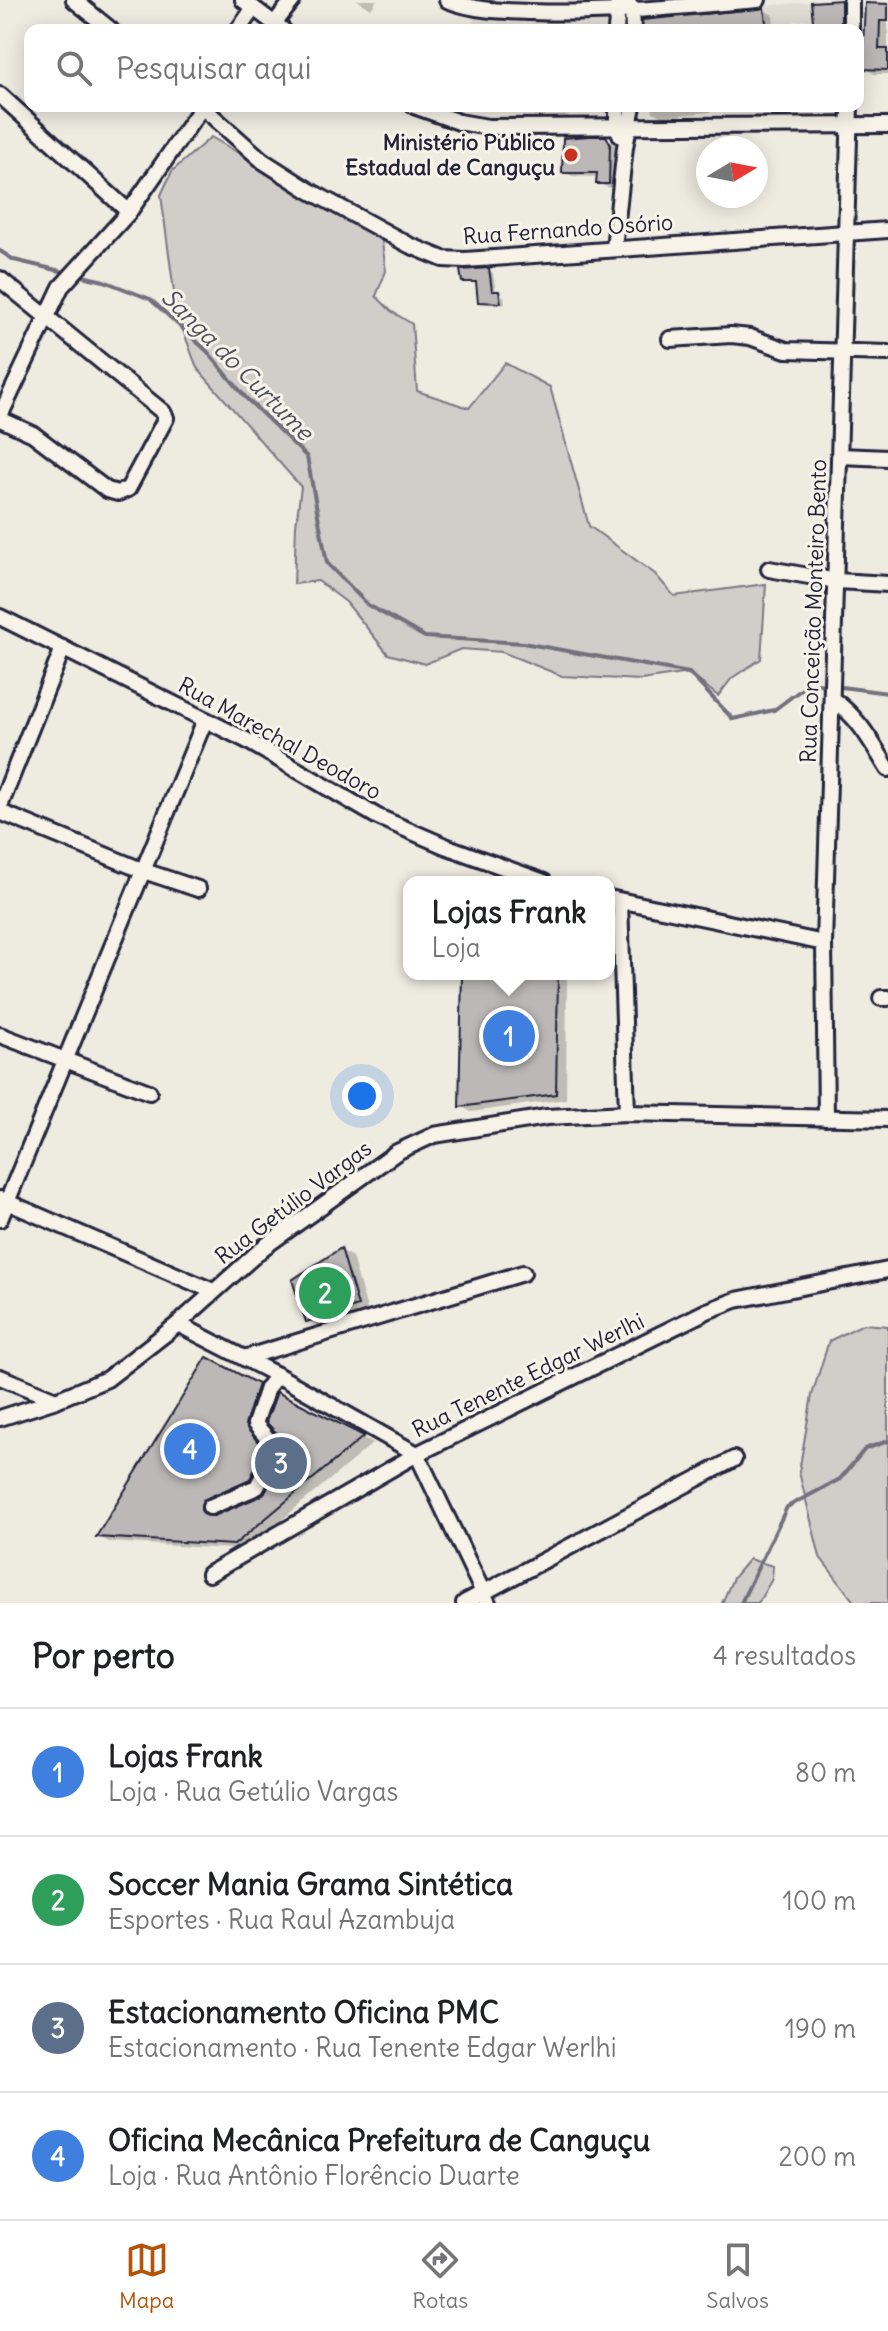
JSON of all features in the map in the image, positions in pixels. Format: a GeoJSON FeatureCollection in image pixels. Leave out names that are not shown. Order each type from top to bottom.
{"type":"FeatureCollection","features":[{"type":"Feature","properties":{"kind":"street"},"geometry":{"type":"LineString","coordinates":[[74,0],[104,24]]}},
{"type":"Feature","properties":{"kind":"street"},"geometry":{"type":"LineString","coordinates":[[280,24],[293,0]]}},
{"type":"Feature","properties":{"kind":"street"},"geometry":{"type":"LineString","coordinates":[[447,0],[478,10],[560,13],[629,5],[758,0]]}},
{"type":"Feature","properties":{"kind":"street"},"geometry":{"type":"LineString","coordinates":[[851,0],[851,24]]}},
{"type":"Feature","properties":{"kind":"street"},"geometry":{"type":"LineString","coordinates":[[240,24],[248,4],[274,24]]}},
{"type":"Feature","properties":{"kind":"street"},"geometry":{"type":"LineString","coordinates":[[0,95],[129,212]]}},
{"type":"Feature","properties":{"kind":"street"},"geometry":{"type":"LineString","coordinates":[[0,279],[46,315],[163,412],[166,418],[164,425],[128,489],[118,493],[107,490],[1,410],[46,315],[61,287],[129,212],[198,112]]}},
{"type":"Feature","properties":{"kind":"street","name":"Rua Fernando Osório"},"geometry":{"type":"LineString","coordinates":[[209,112],[263,161],[310,191],[409,245],[443,259],[465,260],[888,230]]}},
{"type":"Feature","properties":{"kind":"street"},"geometry":{"type":"LineString","coordinates":[[431,112],[459,122],[488,127],[888,125]]}},
{"type":"Feature","properties":{"kind":"street"},"geometry":{"type":"LineString","coordinates":[[614,248],[625,147],[619,112]]}},
{"type":"Feature","properties":{"kind":"street"},"geometry":{"type":"LineString","coordinates":[[623,127],[630,112]]}},
{"type":"Feature","properties":{"kind":"street","name":"Rua Conceição Monteiro Bento"},"geometry":{"type":"LineString","coordinates":[[826,1118],[824,943],[850,112]]}},
{"type":"Feature","properties":{"kind":"street"},"geometry":{"type":"LineString","coordinates":[[670,339],[731,335],[750,337],[786,350],[888,353]]}},
{"type":"Feature","properties":{"kind":"street"},"geometry":{"type":"LineString","coordinates":[[840,456],[888,458]]}},
{"type":"Feature","properties":{"kind":"street"},"geometry":{"type":"LineString","coordinates":[[769,569],[837,581],[888,584]]}},
{"type":"Feature","properties":{"kind":"street","name":"Rua Marechal Deodoro"},"geometry":{"type":"LineString","coordinates":[[0,617],[246,740],[378,817],[528,876]]}},
{"type":"Feature","properties":{"kind":"street"},"geometry":{"type":"LineString","coordinates":[[63,648],[0,809],[144,871],[198,889]]}},
{"type":"Feature","properties":{"kind":"street"},"geometry":{"type":"LineString","coordinates":[[832,697],[860,723],[888,769]]}},
{"type":"Feature","properties":{"kind":"street"},"geometry":{"type":"LineString","coordinates":[[0,1219],[4,1201],[66,1061],[205,720]]}},
{"type":"Feature","properties":{"kind":"street"},"geometry":{"type":"LineString","coordinates":[[615,899],[824,943]]}},
{"type":"Feature","properties":{"kind":"street"},"geometry":{"type":"LineString","coordinates":[[615,915],[627,1113]]}},
{"type":"Feature","properties":{"kind":"street"},"geometry":{"type":"LineString","coordinates":[[0,1035],[149,1092]]}},
{"type":"Feature","properties":{"kind":"street","name":"Rua Getúlio Vargas"},"geometry":{"type":"LineString","coordinates":[[0,1418],[107,1379],[178,1324],[264,1247],[397,1152],[434,1135],[547,1117],[627,1113],[888,1119]]}},
{"type":"Feature","properties":{"kind":"street"},"geometry":{"type":"LineString","coordinates":[[4,1201],[213,1291]]}},
{"type":"Feature","properties":{"kind":"street","name":"Rua Tenente Edgar Werlhi"},"geometry":{"type":"LineString","coordinates":[[209,1574],[417,1454],[722,1305],[888,1270]]}},
{"type":"Feature","properties":{"kind":"street"},"geometry":{"type":"LineString","coordinates":[[244,1358],[523,1273]]}},
{"type":"Feature","properties":{"kind":"street"},"geometry":{"type":"LineString","coordinates":[[178,1324],[277,1375],[417,1454],[485,1598]]}},
{"type":"Feature","properties":{"kind":"street"},"geometry":{"type":"LineString","coordinates":[[210,1507],[257,1487],[275,1447],[255,1424],[267,1388],[277,1375]]}},
{"type":"Feature","properties":{"kind":"street"},"geometry":{"type":"LineString","coordinates":[[0,1377],[56,1400]]}},
{"type":"Feature","properties":{"kind":"street"},"geometry":{"type":"LineString","coordinates":[[464,1603],[485,1598],[734,1459]]}},
{"type":"Feature","properties":{"kind":"shaded area"},"geometry":{"type":"Polygon","coordinates":[[[811,2],[813,20],[794,21],[794,24],[766,24],[764,6],[811,2]]]}},
{"type":"Feature","properties":{"kind":"shaded area"},"geometry":{"type":"Polygon","coordinates":[[[475,14],[607,20],[607,24],[472,24],[475,14]]]}},
{"type":"Feature","properties":{"kind":"shaded area"},"geometry":{"type":"Polygon","coordinates":[[[211,137],[381,235],[386,271],[376,296],[391,311],[412,324],[417,391],[469,408],[505,363],[550,387],[589,526],[655,574],[674,596],[766,584],[761,659],[732,678],[718,696],[689,673],[641,680],[562,676],[502,652],[461,649],[425,664],[388,654],[346,602],[318,581],[294,584],[301,487],[197,368],[177,314],[161,195],[172,171],[211,137]]]}},
{"type":"Feature","properties":{"kind":"shaded area"},"geometry":{"type":"Polygon","coordinates":[[[863,1324],[888,1326],[888,1603],[855,1603],[820,1557],[799,1472],[812,1395],[829,1341],[863,1324]]]}},
{"type":"Feature","properties":{"kind":"shaded area"},"geometry":{"type":"Polygon","coordinates":[[[749,1559],[773,1566],[772,1579],[758,1603],[722,1603],[733,1578],[749,1559]]]}},
{"type":"Feature","properties":{"kind":"building"},"geometry":{"type":"Polygon","coordinates":[[[841,0],[841,24],[813,24],[811,2],[841,0]]]}},
{"type":"Feature","properties":{"kind":"building"},"geometry":{"type":"Polygon","coordinates":[[[865,3],[888,4],[888,21],[880,21],[879,49],[888,49],[888,70],[864,69],[865,3]]]}},
{"type":"Feature","properties":{"kind":"building"},"geometry":{"type":"Polygon","coordinates":[[[764,8],[766,24],[642,24],[642,20],[764,8]]]}},
{"type":"Feature","properties":{"kind":"building"},"geometry":{"type":"Polygon","coordinates":[[[606,136],[610,143],[609,184],[596,184],[597,173],[562,173],[563,138],[606,136]]]}},
{"type":"Feature","properties":{"kind":"building"},"geometry":{"type":"Polygon","coordinates":[[[489,268],[492,291],[499,291],[501,303],[478,302],[476,282],[462,282],[460,270],[489,268]]]}},
{"type":"Feature","properties":{"kind":"building"},"geometry":{"type":"Polygon","coordinates":[[[462,980],[558,980],[556,1094],[459,1107],[462,980]]]}},
{"type":"Feature","properties":{"kind":"building"},"geometry":{"type":"Polygon","coordinates":[[[341,1248],[358,1306],[306,1322],[292,1280],[341,1248]]]}},
{"type":"Feature","properties":{"kind":"building"},"geometry":{"type":"Polygon","coordinates":[[[207,1357],[258,1384],[245,1425],[264,1450],[250,1479],[203,1500],[201,1510],[205,1515],[214,1516],[266,1491],[285,1451],[283,1440],[266,1422],[277,1392],[364,1436],[234,1545],[96,1537],[207,1357]]]}},
{"type":"Feature","properties":{"kind":"waterway","name":"Sanga do Curtume"},"geometry":{"type":"LineString","coordinates":[[0,251],[14,260],[69,273]]}},
{"type":"Feature","properties":{"kind":"waterway","name":"Sanga do Curtume"},"geometry":{"type":"LineString","coordinates":[[78,275],[104,281],[150,299],[207,351],[246,398],[307,457],[327,563],[368,605],[425,637],[523,643],[689,673],[733,719],[774,710],[810,683],[888,693]]}},
{"type":"Feature","properties":{"kind":"waterway"},"geometry":{"type":"LineString","coordinates":[[741,1603],[787,1507],[840,1479],[865,1449],[888,1441]]}},
{"type":"Feature","properties":{"kind":"place","name":"Ministério Público Estadual de Canguçu"},"geometry":{"type":"Point","coordinates":[571,155]}},
{"type":"Feature","properties":{"kind":"place","name":"Lojas Frank"},"geometry":{"type":"Point","coordinates":[509,1036]}},
{"type":"Feature","properties":{"kind":"place","name":"Soccer Mania Grama Sintética"},"geometry":{"type":"Point","coordinates":[325,1293]}},
{"type":"Feature","properties":{"kind":"place","name":"Oficina Mecânica Prefeitura de Canguçu"},"geometry":{"type":"Point","coordinates":[190,1449]}},
{"type":"Feature","properties":{"kind":"place","name":"Estacionamento Oficina PMC"},"geometry":{"type":"Point","coordinates":[281,1463]}}]}
